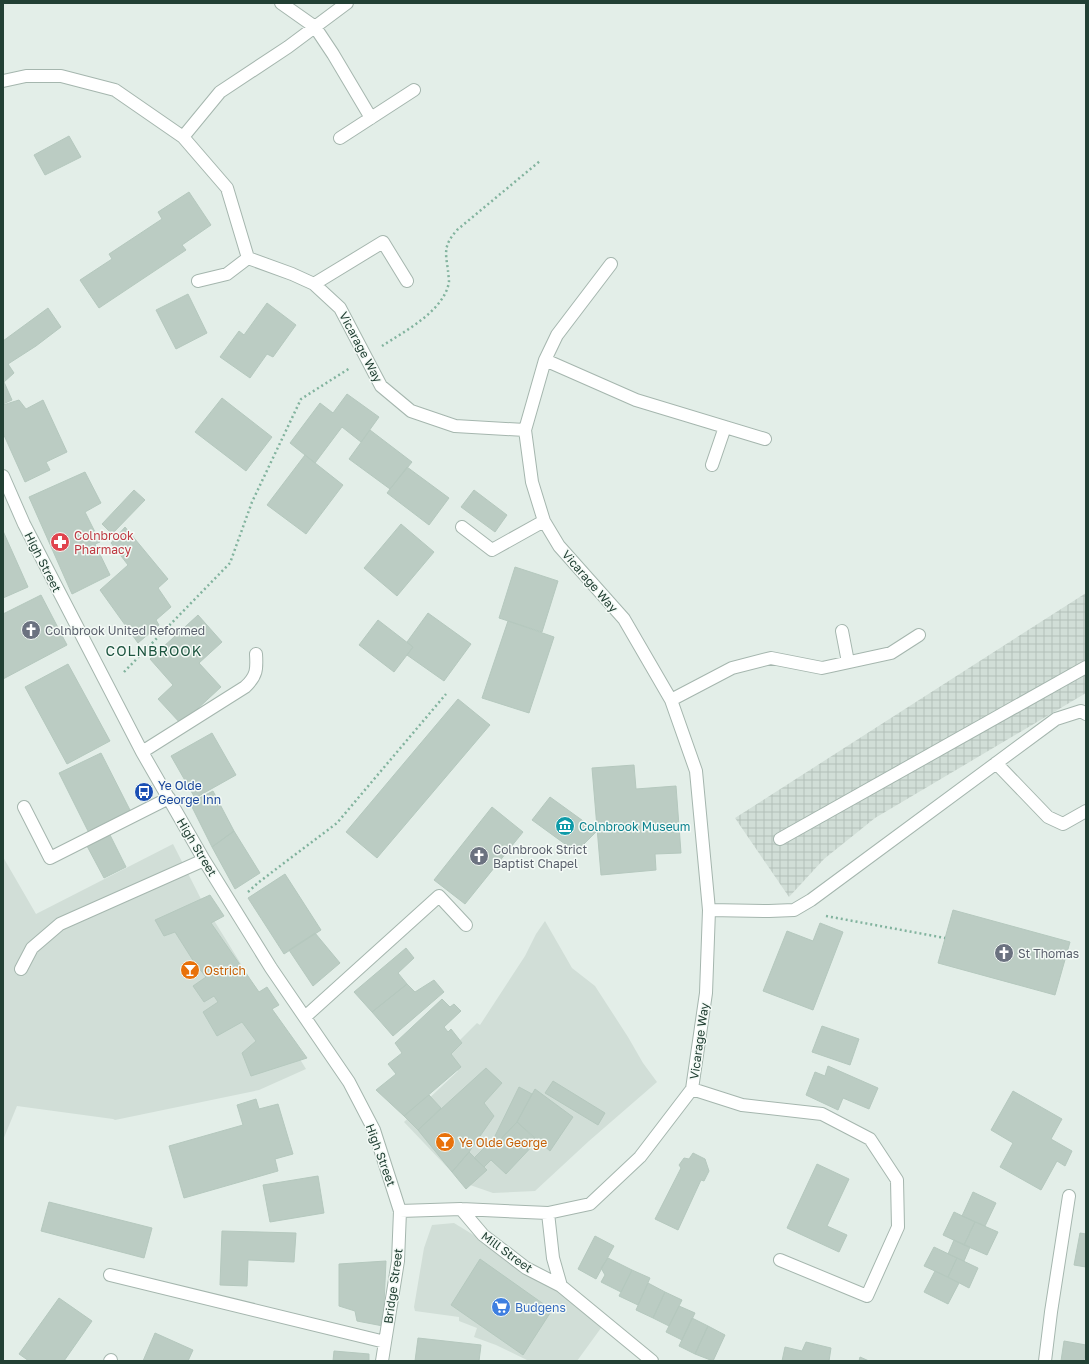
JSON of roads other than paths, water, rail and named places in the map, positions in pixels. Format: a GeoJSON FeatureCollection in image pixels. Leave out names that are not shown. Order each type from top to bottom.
{"type":"FeatureCollection","features":[{"type":"Feature","properties":{"kind":"street"},"geometry":{"type":"LineString","coordinates":[[281,3],[315,27],[333,54],[370,118]]}},
{"type":"Feature","properties":{"kind":"street"},"geometry":{"type":"LineString","coordinates":[[183,137],[220,92],[288,48],[347,3]]}},
{"type":"Feature","properties":{"kind":"street"},"geometry":{"type":"LineString","coordinates":[[3,81],[26,76],[61,76],[115,90],[183,137],[227,188],[248,258],[227,274],[198,281]]}},
{"type":"Feature","properties":{"kind":"street"},"geometry":{"type":"LineString","coordinates":[[340,138],[414,90]]}},
{"type":"Feature","properties":{"kind":"street"},"geometry":{"type":"LineString","coordinates":[[314,284],[383,242],[407,281]]}},
{"type":"Feature","properties":{"kind":"street","name":"Vicarage Way"},"geometry":{"type":"LineString","coordinates":[[248,258],[292,274],[314,284],[340,308],[381,386],[411,411],[455,426],[525,430]]}},
{"type":"Feature","properties":{"kind":"street","name":"Vicarage Way"},"geometry":{"type":"LineString","coordinates":[[400,1211],[461,1209],[548,1213],[590,1204],[640,1157],[692,1089],[706,993],[709,910],[696,771],[670,700],[624,619],[559,546],[544,521],[532,482],[525,430],[546,360],[557,335],[611,264]]}},
{"type":"Feature","properties":{"kind":"street"},"geometry":{"type":"LineString","coordinates":[[546,360],[636,400],[765,439]]}},
{"type":"Feature","properties":{"kind":"street"},"geometry":{"type":"LineString","coordinates":[[712,465],[724,427]]}},
{"type":"Feature","properties":{"kind":"street","name":"High Street"},"geometry":{"type":"LineString","coordinates":[[3,476],[24,524],[142,752],[204,860],[271,968],[349,1082],[374,1130],[400,1211]]}},
{"type":"Feature","properties":{"kind":"street"},"geometry":{"type":"LineString","coordinates":[[462,528],[492,550],[544,521]]}},
{"type":"Feature","properties":{"kind":"street"},"geometry":{"type":"LineString","coordinates":[[842,631],[848,662]]}},
{"type":"Feature","properties":{"kind":"street"},"geometry":{"type":"LineString","coordinates":[[670,700],[732,668],[771,658],[822,668],[891,653],[919,635]]}},
{"type":"Feature","properties":{"kind":"street"},"geometry":{"type":"LineString","coordinates":[[142,752],[245,687],[252,680],[257,669],[256,654]]}},
{"type":"Feature","properties":{"kind":"street"},"geometry":{"type":"LineString","coordinates":[[780,839],[1086,667]]}},
{"type":"Feature","properties":{"kind":"street"},"geometry":{"type":"LineString","coordinates":[[709,910],[794,910],[811,900],[1056,719],[1081,712],[1086,714]]}},
{"type":"Feature","properties":{"kind":"street"},"geometry":{"type":"LineString","coordinates":[[996,763],[1048,817],[1063,824],[1086,811]]}},
{"type":"Feature","properties":{"kind":"street"},"geometry":{"type":"LineString","coordinates":[[24,807],[50,858],[169,798]]}},
{"type":"Feature","properties":{"kind":"street"},"geometry":{"type":"LineString","coordinates":[[21,970],[32,948],[60,924],[204,860]]}},
{"type":"Feature","properties":{"kind":"street"},"geometry":{"type":"LineString","coordinates":[[305,1017],[439,896],[466,925]]}},
{"type":"Feature","properties":{"kind":"street"},"geometry":{"type":"LineString","coordinates":[[692,1089],[742,1105],[822,1114],[870,1139],[897,1180],[898,1227],[867,1296],[780,1260]]}},
{"type":"Feature","properties":{"kind":"street"},"geometry":{"type":"LineString","coordinates":[[1045,1361],[1069,1196]]}},
{"type":"Feature","properties":{"kind":"street","name":"Mill Street"},"geometry":{"type":"LineString","coordinates":[[461,1209],[483,1236],[526,1268],[561,1286],[652,1361]]}},
{"type":"Feature","properties":{"kind":"street","name":"Bridge Street"},"geometry":{"type":"LineString","coordinates":[[382,1361],[398,1261],[400,1211]]}},
{"type":"Feature","properties":{"kind":"street"},"geometry":{"type":"LineString","coordinates":[[548,1213],[552,1258],[561,1286]]}},
{"type":"Feature","properties":{"kind":"street"},"geometry":{"type":"LineString","coordinates":[[110,1275],[385,1342]]}},
{"type":"Feature","properties":{"kind":"place","name":"Colnbrook Pharmacy"},"geometry":{"type":"Point","coordinates":[60,542]}},
{"type":"Feature","properties":{"kind":"place","name":"Colnbrook United Reformed"},"geometry":{"type":"Point","coordinates":[31,630]}},
{"type":"Feature","properties":{"kind":"place","name":"Ye Olde George Inn"},"geometry":{"type":"Point","coordinates":[144,792]}},
{"type":"Feature","properties":{"kind":"place","name":"Colnbrook Museum"},"geometry":{"type":"Point","coordinates":[565,826]}},
{"type":"Feature","properties":{"kind":"place","name":"Colnbrook Strict Baptist Chapel"},"geometry":{"type":"Point","coordinates":[479,856]}},
{"type":"Feature","properties":{"kind":"place","name":"St Thomas"},"geometry":{"type":"Point","coordinates":[1004,953]}},
{"type":"Feature","properties":{"kind":"place","name":"Ostrich"},"geometry":{"type":"Point","coordinates":[190,970]}},
{"type":"Feature","properties":{"kind":"place","name":"Ye Olde George"},"geometry":{"type":"Point","coordinates":[445,1142]}},
{"type":"Feature","properties":{"kind":"place","name":"Budgens"},"geometry":{"type":"Point","coordinates":[501,1307]}},
{"type":"Feature","properties":{"kind":"district","name":"COLNBROOK"},"geometry":{"type":"Point","coordinates":[154,650]}}]}
